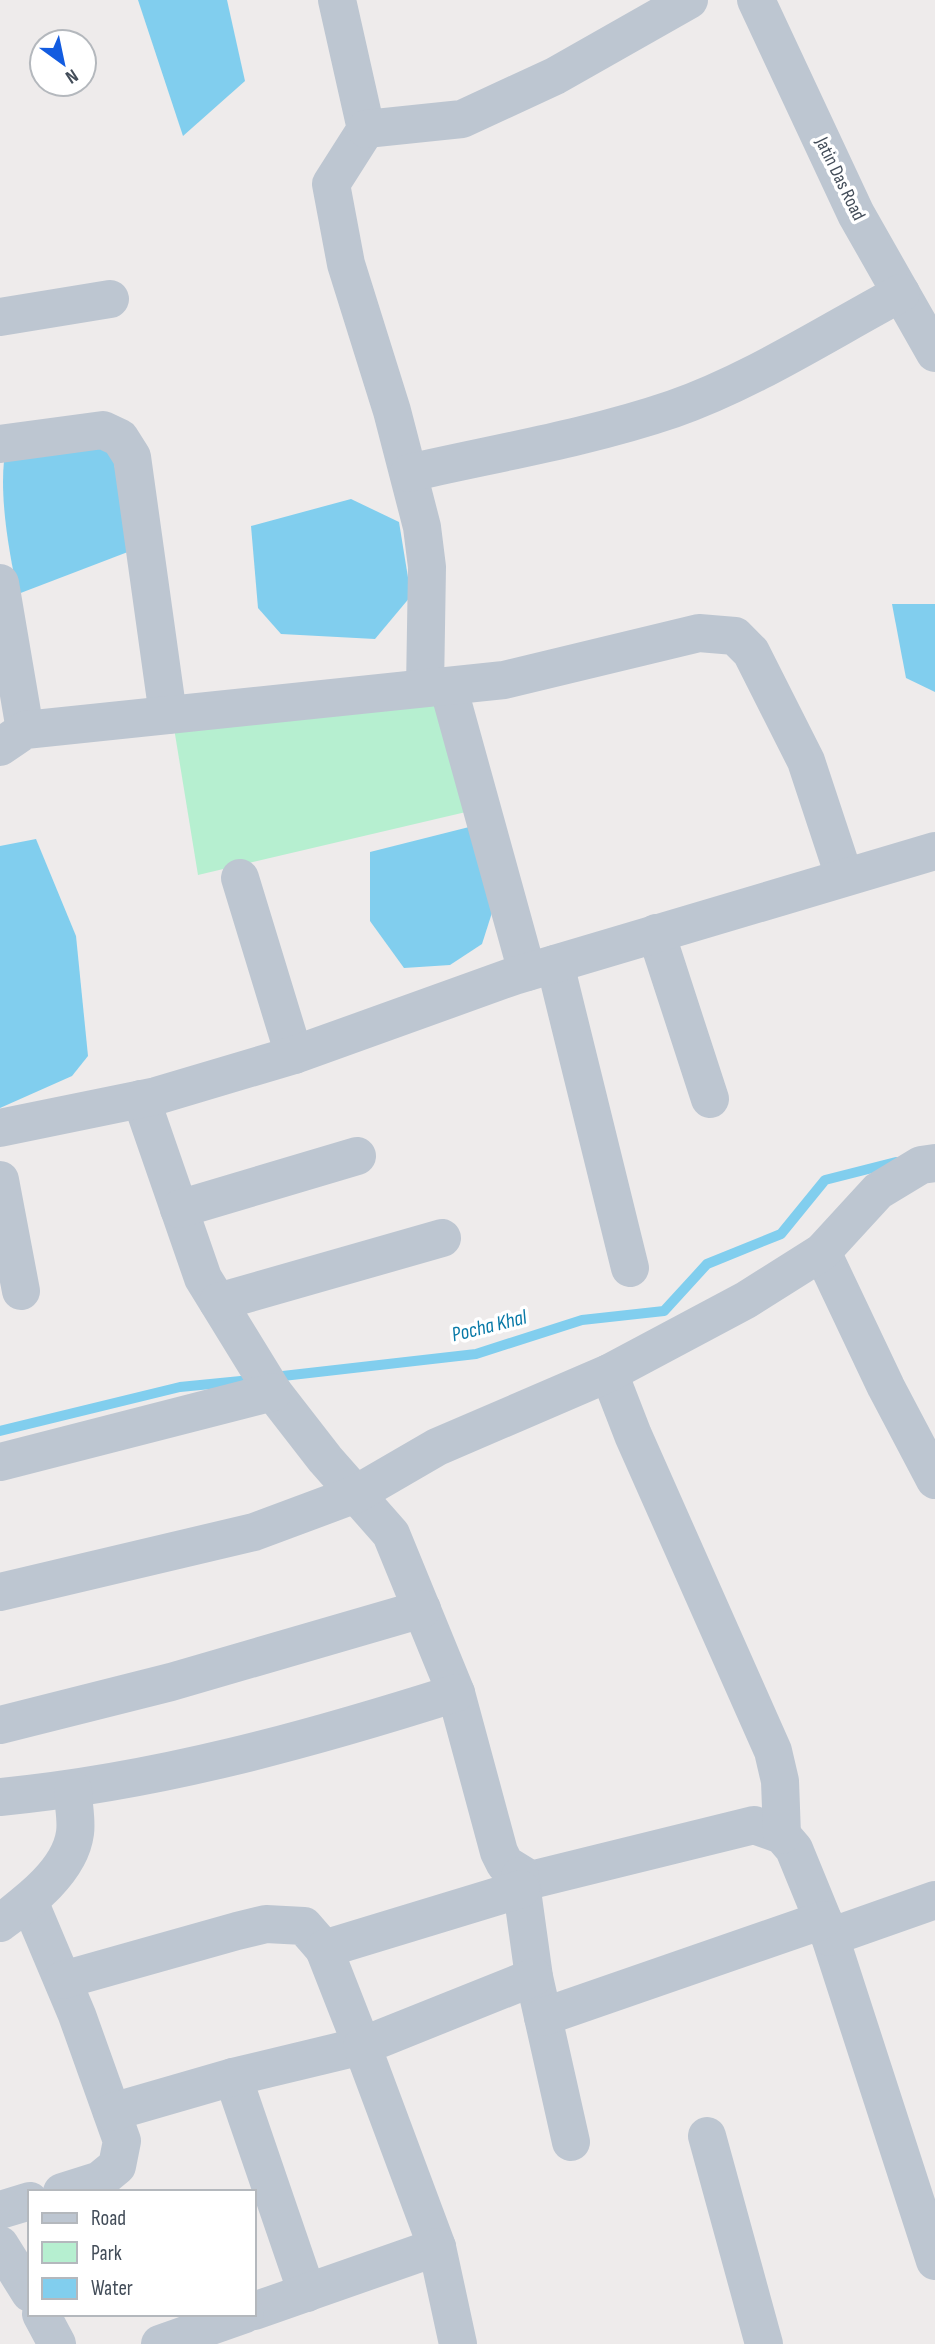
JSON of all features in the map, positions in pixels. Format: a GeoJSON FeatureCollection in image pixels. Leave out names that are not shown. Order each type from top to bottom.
{"type":"FeatureCollection","features":[{"type":"Feature","properties":{"kind":"street"},"geometry":{"type":"LineString","coordinates":[[337,0],[366,129],[331,184],[346,264],[409,473],[422,527],[428,567],[436,687],[541,968],[630,1268]]}},
{"type":"Feature","properties":{"kind":"street"},"geometry":{"type":"LineString","coordinates":[[366,129],[462,119],[555,76],[689,0]]}},
{"type":"Feature","properties":{"kind":"street","name":"Jatin Das Road"},"geometry":{"type":"LineString","coordinates":[[756,0],[856,214],[901,293],[932,339]]}},
{"type":"Feature","properties":{"kind":"street"},"geometry":{"type":"LineString","coordinates":[[409,473],[612,426],[674,408],[734,382],[901,293]]}},
{"type":"Feature","properties":{"kind":"street"},"geometry":{"type":"LineString","coordinates":[[0,317],[110,299]]}},
{"type":"Feature","properties":{"kind":"street"},"geometry":{"type":"LineString","coordinates":[[0,444],[103,430],[120,438],[132,457],[168,715]]}},
{"type":"Feature","properties":{"kind":"street"},"geometry":{"type":"LineString","coordinates":[[0,583],[13,739],[168,715],[504,680],[699,633],[735,636],[751,652],[806,761],[844,876]]}},
{"type":"Feature","properties":{"kind":"street"},"geometry":{"type":"LineString","coordinates":[[0,1128],[141,1099],[294,1055],[541,968],[844,876],[935,852]]}},
{"type":"Feature","properties":{"kind":"street"},"geometry":{"type":"LineString","coordinates":[[240,878],[294,1055]]}},
{"type":"Feature","properties":{"kind":"street"},"geometry":{"type":"LineString","coordinates":[[656,933],[710,1099]]}},
{"type":"Feature","properties":{"kind":"street"},"geometry":{"type":"LineString","coordinates":[[141,1099],[203,1278],[268,1383],[325,1460],[391,1534],[422,1609],[456,1693],[499,1852],[521,1883],[534,1978],[571,2141]]}},
{"type":"Feature","properties":{"kind":"street"},"geometry":{"type":"LineString","coordinates":[[179,1209],[357,1156]]}},
{"type":"Feature","properties":{"kind":"street"},"geometry":{"type":"LineString","coordinates":[[0,1592],[254,1532],[356,1494],[447,1442],[610,1373],[746,1300],[822,1252],[878,1191],[921,1165],[935,1163]]}},
{"type":"Feature","properties":{"kind":"street"},"geometry":{"type":"LineString","coordinates":[[0,1180],[21,1291]]}},
{"type":"Feature","properties":{"kind":"street"},"geometry":{"type":"LineString","coordinates":[[218,1302],[442,1238]]}},
{"type":"Feature","properties":{"kind":"street"},"geometry":{"type":"LineString","coordinates":[[822,1252],[924,1432],[935,1480]]}},
{"type":"Feature","properties":{"kind":"street"},"geometry":{"type":"LineString","coordinates":[[610,1373],[638,1447],[773,1751],[780,1781],[782,1835]]}},
{"type":"Feature","properties":{"kind":"street"},"geometry":{"type":"LineString","coordinates":[[0,1462],[268,1383]]}},
{"type":"Feature","properties":{"kind":"street"},"geometry":{"type":"LineString","coordinates":[[0,1725],[171,1682],[422,1609]]}},
{"type":"Feature","properties":{"kind":"street"},"geometry":{"type":"LineString","coordinates":[[0,1797],[73,1790],[322,1736],[456,1693]]}},
{"type":"Feature","properties":{"kind":"street"},"geometry":{"type":"LineString","coordinates":[[68,2190],[100,2180],[117,2166],[122,2141],[63,1980],[14,1912],[61,1865],[75,1835],[73,1790]]}},
{"type":"Feature","properties":{"kind":"street"},"geometry":{"type":"LineString","coordinates":[[324,1949],[531,1880],[754,1825],[782,1835],[794,1849],[826,1929],[935,2261]]}},
{"type":"Feature","properties":{"kind":"street"},"geometry":{"type":"LineString","coordinates":[[543,2017],[826,1929],[935,1900]]}},
{"type":"Feature","properties":{"kind":"street"},"geometry":{"type":"LineString","coordinates":[[63,1980],[267,1924],[303,1926],[324,1949],[437,2247],[457,2344]]}},
{"type":"Feature","properties":{"kind":"street"},"geometry":{"type":"LineString","coordinates":[[112,2112],[233,2077],[362,2046],[534,1978]]}},
{"type":"Feature","properties":{"kind":"street"},"geometry":{"type":"LineString","coordinates":[[233,2077],[307,2293]]}},
{"type":"Feature","properties":{"kind":"street"},"geometry":{"type":"LineString","coordinates":[[707,2136],[764,2344]]}},
{"type":"Feature","properties":{"kind":"street"},"geometry":{"type":"LineString","coordinates":[[0,2210],[28,2202]]}},
{"type":"Feature","properties":{"kind":"street"},"geometry":{"type":"LineString","coordinates":[[0,2245],[28,2290]]}},
{"type":"Feature","properties":{"kind":"street"},"geometry":{"type":"LineString","coordinates":[[256,2310],[437,2247]]}},
{"type":"Feature","properties":{"kind":"street"},"geometry":{"type":"LineString","coordinates":[[42,2316],[57,2344]]}},
{"type":"Feature","properties":{"kind":"street"},"geometry":{"type":"LineString","coordinates":[[160,2344],[239,2316]]}},
{"type":"Feature","properties":{"kind":"green space"},"geometry":{"type":"Polygon","coordinates":[[[461,697],[483,808],[198,875],[174,728],[461,697]]]}},
{"type":"Feature","properties":{"kind":"water"},"geometry":{"type":"Polygon","coordinates":[[[138,0],[227,0],[245,81],[183,136],[138,0]]]}},
{"type":"Feature","properties":{"kind":"water"},"geometry":{"type":"Polygon","coordinates":[[[110,445],[133,550],[18,594],[4,510],[4,461],[110,445]]]}},
{"type":"Feature","properties":{"kind":"water"},"geometry":{"type":"Polygon","coordinates":[[[351,499],[399,522],[411,596],[375,639],[281,634],[258,608],[251,526],[351,499]]]}},
{"type":"Feature","properties":{"kind":"water"},"geometry":{"type":"Polygon","coordinates":[[[892,604],[935,604],[935,692],[906,678],[892,604]]]}},
{"type":"Feature","properties":{"kind":"water"},"geometry":{"type":"Polygon","coordinates":[[[485,823],[497,897],[482,944],[450,965],[404,968],[370,921],[370,852],[485,823]]]}},
{"type":"Feature","properties":{"kind":"water"},"geometry":{"type":"Polygon","coordinates":[[[36,839],[76,936],[88,1056],[72,1076],[0,1108],[0,846],[36,839]]]}},
{"type":"Feature","properties":{"kind":"waterway","name":"Pocha Khal"},"geometry":{"type":"LineString","coordinates":[[274,1377],[476,1354],[582,1320],[664,1311],[707,1264],[781,1234],[825,1180],[896,1162]]}},
{"type":"Feature","properties":{"kind":"waterway","name":"Pocha Khal"},"geometry":{"type":"LineString","coordinates":[[0,1431],[180,1387],[251,1380]]}}]}
